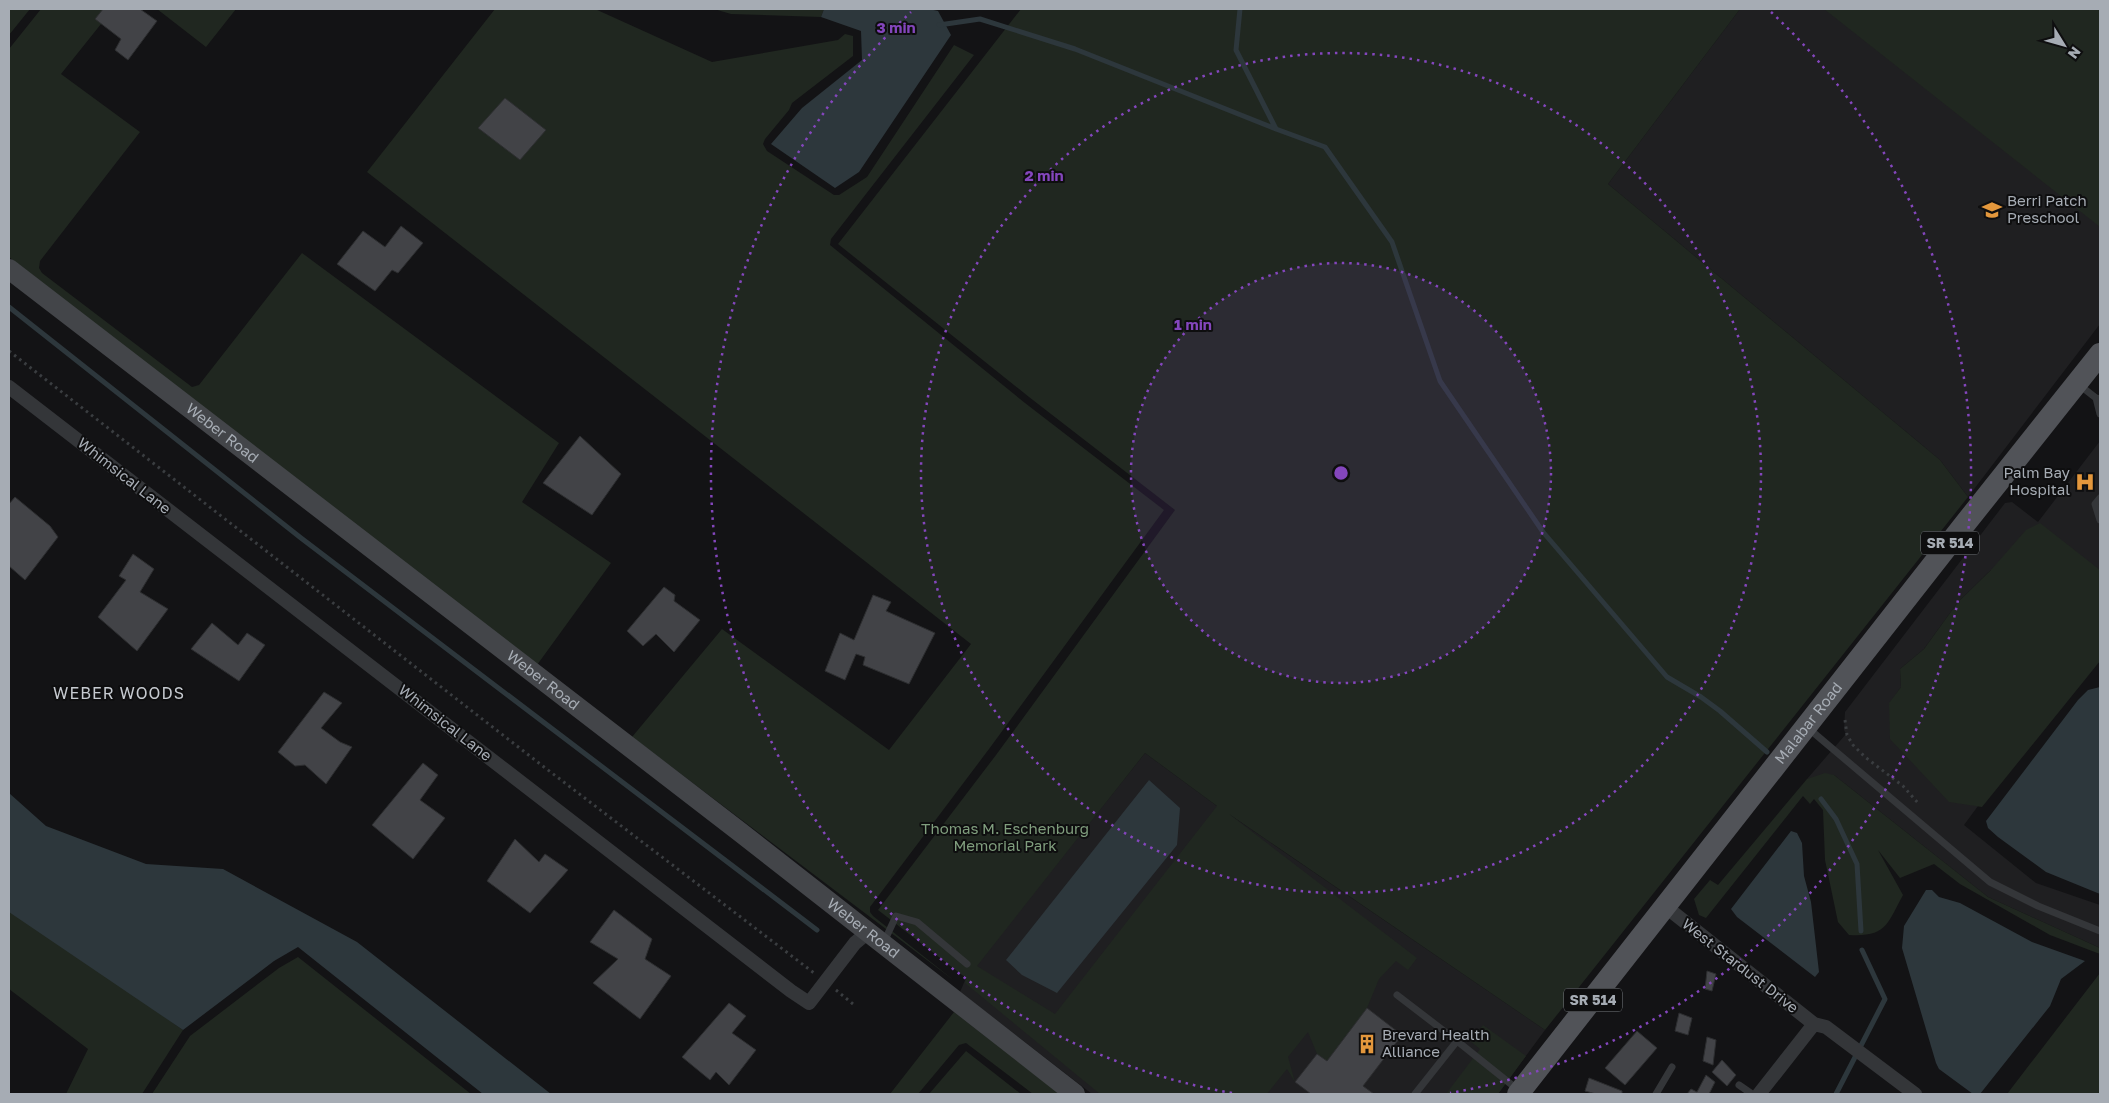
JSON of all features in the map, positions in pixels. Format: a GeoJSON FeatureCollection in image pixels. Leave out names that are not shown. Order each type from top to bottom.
{"type":"FeatureCollection","features":[{"type":"Feature","properties":{"kind":"main road","name":"Malabar Road"},"geometry":{"type":"LineString","coordinates":[[1521,1093],[1806,726],[2100,354]]}},
{"type":"Feature","properties":{"kind":"street","name":"Weber Road"},"geometry":{"type":"LineString","coordinates":[[9,269],[740,832],[1075,1094]]}},
{"type":"Feature","properties":{"kind":"street","name":"Whimsical Lane"},"geometry":{"type":"LineString","coordinates":[[9,387],[809,1004],[855,943],[875,939]]}},
{"type":"Feature","properties":{"kind":"street","name":"West Stardust Drive"},"geometry":{"type":"LineString","coordinates":[[1666,907],[1814,1024],[1826,1027],[1915,1094]]}},
{"type":"Feature","properties":{"kind":"street"},"geometry":{"type":"LineString","coordinates":[[1759,1094],[1814,1024]]}},
{"type":"Feature","properties":{"kind":"lane"},"geometry":{"type":"LineString","coordinates":[[2077,384],[2098,399],[2100,414]]}},
{"type":"Feature","properties":{"kind":"lane"},"geometry":{"type":"LineString","coordinates":[[2100,498],[2095,504],[2100,520]]}},
{"type":"Feature","properties":{"kind":"lane"},"geometry":{"type":"LineString","coordinates":[[1806,726],[1990,882],[2038,906],[2100,931]]}},
{"type":"Feature","properties":{"kind":"lane"},"geometry":{"type":"LineString","coordinates":[[875,939],[896,916],[917,922],[967,964]]}},
{"type":"Feature","properties":{"kind":"lane"},"geometry":{"type":"LineString","coordinates":[[1397,995],[1521,1093]]}},
{"type":"Feature","properties":{"kind":"lane"},"geometry":{"type":"LineString","coordinates":[[1415,1094],[1457,1041]]}},
{"type":"Feature","properties":{"kind":"lane"},"geometry":{"type":"LineString","coordinates":[[1656,1094],[1672,1067]]}},
{"type":"Feature","properties":{"kind":"lane"},"geometry":{"type":"LineString","coordinates":[[1739,1085],[1752,1094]]}},
{"type":"Feature","properties":{"kind":"path"},"geometry":{"type":"LineString","coordinates":[[9,351],[559,779],[853,1004]]}},
{"type":"Feature","properties":{"kind":"path"},"geometry":{"type":"LineString","coordinates":[[1846,720],[1847,735],[1853,745],[1865,757],[1903,786],[1923,811]]}},
{"type":"Feature","properties":{"kind":"shaded area"},"geometry":{"type":"Polygon","coordinates":[[[824,9],[929,9],[938,11],[951,35],[859,172],[835,188],[771,144],[802,108],[862,60],[861,31],[821,17],[824,9]]]}},
{"type":"Feature","properties":{"kind":"shaded area"},"geometry":{"type":"Polygon","coordinates":[[[1740,9],[1825,9],[2100,226],[2100,324],[1968,497],[1940,460],[1608,184],[1740,9]]]}},
{"type":"Feature","properties":{"kind":"shaded area"},"geometry":{"type":"Polygon","coordinates":[[[2100,441],[2100,571],[1991,570],[1958,602],[1924,649],[1900,669],[1901,687],[1889,704],[1978,806],[1964,825],[2036,883],[2100,905],[2100,948],[1988,897],[1834,775],[1807,779],[1846,734],[1844,730],[1845,712],[2005,503],[2012,502],[2038,522],[2100,441]]]}},
{"type":"Feature","properties":{"kind":"shaded area"},"geometry":{"type":"Polygon","coordinates":[[[2100,687],[2100,894],[2046,872],[1998,837],[1988,828],[1986,821],[2078,700],[2088,690],[2100,687]]]}},
{"type":"Feature","properties":{"kind":"shaded area"},"geometry":{"type":"Polygon","coordinates":[[[1145,753],[1217,806],[1545,1030],[1498,1094],[1092,1094],[960,992],[966,978],[1145,753]]]}},
{"type":"Feature","properties":{"kind":"shaded area"},"geometry":{"type":"Polygon","coordinates":[[[1149,780],[1180,808],[1177,845],[1057,993],[1022,975],[1006,960],[1149,780]]]}},
{"type":"Feature","properties":{"kind":"shaded area"},"geometry":{"type":"Polygon","coordinates":[[[9,793],[46,826],[146,864],[223,869],[357,942],[551,1094],[483,1094],[298,947],[274,961],[183,1030],[9,912],[9,793]]]}},
{"type":"Feature","properties":{"kind":"shaded area"},"geometry":{"type":"Polygon","coordinates":[[[1791,831],[1797,833],[1802,843],[1804,876],[1811,902],[1819,972],[1815,977],[1737,917],[1731,909],[1791,831]]]}},
{"type":"Feature","properties":{"kind":"shaded area"},"geometry":{"type":"Polygon","coordinates":[[[1926,890],[1932,890],[1939,897],[1960,903],[2032,942],[2085,961],[2061,979],[2050,1006],[1980,1094],[1973,1094],[1939,1069],[1902,948],[1904,926],[1926,890]]]}},
{"type":"Feature","properties":{"kind":"green space"},"geometry":{"type":"Polygon","coordinates":[[[9,9],[30,9],[9,35],[9,9]]]}},
{"type":"Feature","properties":{"kind":"green space"},"geometry":{"type":"Polygon","coordinates":[[[41,9],[113,9],[61,74],[140,132],[40,261],[39,268],[42,273],[192,387],[199,385],[302,253],[559,443],[522,502],[611,563],[537,665],[9,257],[9,49],[41,9]]]}},
{"type":"Feature","properties":{"kind":"green space"},"geometry":{"type":"Polygon","coordinates":[[[157,9],[236,9],[206,47],[157,9]]]}},
{"type":"Feature","properties":{"kind":"green space"},"geometry":{"type":"Polygon","coordinates":[[[495,9],[595,9],[712,62],[838,40],[845,34],[853,36],[853,56],[792,103],[789,110],[763,144],[767,151],[834,195],[839,195],[867,177],[954,45],[974,55],[831,239],[830,245],[1025,403],[1164,510],[989,749],[870,907],[870,912],[873,916],[956,982],[632,737],[722,629],[889,750],[971,644],[367,172],[495,9]]]}},
{"type":"Feature","properties":{"kind":"green space"},"geometry":{"type":"Polygon","coordinates":[[[714,9],[824,9],[821,17],[731,14],[714,9]]]}},
{"type":"Feature","properties":{"kind":"green space","name":"Thomas M. Eschenburg Memorial Park"},"geometry":{"type":"Polygon","coordinates":[[[1021,9],[1740,9],[1608,184],[1940,460],[1968,497],[1545,1030],[1229,814],[1417,958],[1408,970],[1396,961],[1379,979],[1367,1008],[1327,1061],[1317,1054],[1308,1032],[1288,1057],[1295,1082],[1287,1069],[1267,1094],[1100,1094],[965,983],[966,978],[878,910],[996,755],[1175,510],[1029,397],[838,244],[1021,9]],[[1145,753],[977,966],[1055,1014],[1217,806],[1145,753]]]}},
{"type":"Feature","properties":{"kind":"green space"},"geometry":{"type":"Polygon","coordinates":[[[1824,9],[2100,9],[2100,227],[1824,9]]]}},
{"type":"Feature","properties":{"kind":"green space"},"geometry":{"type":"Polygon","coordinates":[[[2040,523],[2100,570],[2100,661],[1982,807],[1949,802],[1890,739],[1889,703],[1901,687],[1900,669],[1924,649],[1958,602],[1991,570],[2026,530],[2040,523]]]}},
{"type":"Feature","properties":{"kind":"green space"},"geometry":{"type":"Polygon","coordinates":[[[1825,773],[1834,775],[1988,897],[2100,948],[2100,954],[2050,935],[1960,884],[1934,864],[1900,878],[1878,850],[1903,895],[1889,921],[1879,931],[1871,934],[1849,935],[1838,922],[1825,860],[1823,810],[1814,799],[1810,804],[1803,796],[1706,918],[1699,915],[1694,899],[1710,880],[1718,885],[1807,779],[1825,773]]]}},
{"type":"Feature","properties":{"kind":"green space"},"geometry":{"type":"Polygon","coordinates":[[[9,908],[183,1030],[142,1094],[66,1094],[88,1049],[9,989],[9,908]]]}},
{"type":"Feature","properties":{"kind":"green space"},"geometry":{"type":"Polygon","coordinates":[[[298,957],[471,1094],[152,1094],[190,1036],[279,968],[298,957]]]}},
{"type":"Feature","properties":{"kind":"green space"},"geometry":{"type":"Polygon","coordinates":[[[2100,973],[2100,1094],[2007,1094],[2100,973]]]}},
{"type":"Feature","properties":{"kind":"green space"},"geometry":{"type":"Polygon","coordinates":[[[954,1012],[1060,1094],[1033,1094],[966,1043],[959,1045],[918,1094],[890,1094],[954,1012]]]}},
{"type":"Feature","properties":{"kind":"green space"},"geometry":{"type":"Polygon","coordinates":[[[1483,1025],[1526,1056],[1498,1094],[1446,1094],[1480,1049],[1470,1041],[1483,1025]]]}},
{"type":"Feature","properties":{"kind":"green space"},"geometry":{"type":"Polygon","coordinates":[[[966,1051],[1021,1094],[929,1094],[966,1051]]]}},
{"type":"Feature","properties":{"kind":"building"},"geometry":{"type":"Polygon","coordinates":[[[103,9],[140,9],[157,21],[128,60],[115,50],[121,39],[95,19],[103,9]]]}},
{"type":"Feature","properties":{"kind":"building"},"geometry":{"type":"Polygon","coordinates":[[[505,98],[546,130],[520,160],[478,128],[505,98]]]}},
{"type":"Feature","properties":{"kind":"building"},"geometry":{"type":"Polygon","coordinates":[[[401,226],[423,243],[398,273],[392,270],[375,291],[337,264],[363,231],[385,247],[401,226]]]}},
{"type":"Feature","properties":{"kind":"building"},"geometry":{"type":"Polygon","coordinates":[[[580,436],[621,474],[592,515],[543,483],[580,436]]]}},
{"type":"Feature","properties":{"kind":"building"},"geometry":{"type":"Polygon","coordinates":[[[15,497],[50,526],[58,537],[25,580],[9,566],[9,504],[15,497]]]}},
{"type":"Feature","properties":{"kind":"building"},"geometry":{"type":"Polygon","coordinates":[[[133,554],[154,569],[140,592],[168,609],[137,651],[98,617],[126,580],[119,576],[133,554]]]}},
{"type":"Feature","properties":{"kind":"building"},"geometry":{"type":"Polygon","coordinates":[[[664,587],[675,595],[674,601],[700,620],[674,652],[656,634],[643,646],[627,631],[664,587]]]}},
{"type":"Feature","properties":{"kind":"building"},"geometry":{"type":"Polygon","coordinates":[[[873,595],[891,602],[886,611],[935,633],[909,684],[863,665],[865,657],[856,654],[845,680],[825,671],[840,633],[854,640],[873,595]]]}},
{"type":"Feature","properties":{"kind":"building"},"geometry":{"type":"Polygon","coordinates":[[[212,623],[238,645],[247,633],[265,645],[239,681],[191,649],[212,623]]]}},
{"type":"Feature","properties":{"kind":"building"},"geometry":{"type":"Polygon","coordinates":[[[324,692],[342,703],[321,728],[340,742],[352,747],[326,784],[305,765],[295,766],[278,752],[324,692]]]}},
{"type":"Feature","properties":{"kind":"building"},"geometry":{"type":"Polygon","coordinates":[[[423,763],[438,775],[420,800],[445,818],[413,859],[372,825],[423,763]]]}},
{"type":"Feature","properties":{"kind":"building"},"geometry":{"type":"Polygon","coordinates":[[[515,839],[539,862],[545,854],[568,870],[530,913],[487,881],[515,839]]]}},
{"type":"Feature","properties":{"kind":"building"},"geometry":{"type":"Polygon","coordinates":[[[614,910],[652,939],[645,959],[671,976],[640,1019],[593,983],[618,959],[590,942],[614,910]]]}},
{"type":"Feature","properties":{"kind":"building"},"geometry":{"type":"Polygon","coordinates":[[[1707,971],[1716,974],[1712,991],[1705,989],[1707,971]]]}},
{"type":"Feature","properties":{"kind":"building"},"geometry":{"type":"Polygon","coordinates":[[[729,1003],[746,1016],[732,1033],[756,1050],[729,1085],[716,1072],[710,1080],[682,1057],[729,1003]]]}},
{"type":"Feature","properties":{"kind":"building","name":"Brevard Health Alliance"},"geometry":{"type":"Polygon","coordinates":[[[1367,1008],[1402,1035],[1363,1086],[1374,1094],[1311,1094],[1295,1082],[1317,1054],[1327,1061],[1367,1008]]]}},
{"type":"Feature","properties":{"kind":"building"},"geometry":{"type":"Polygon","coordinates":[[[1679,1013],[1692,1018],[1688,1035],[1675,1031],[1679,1013]]]}},
{"type":"Feature","properties":{"kind":"building"},"geometry":{"type":"Polygon","coordinates":[[[1637,1031],[1657,1048],[1625,1085],[1605,1068],[1637,1031]]]}},
{"type":"Feature","properties":{"kind":"building"},"geometry":{"type":"Polygon","coordinates":[[[1707,1037],[1716,1040],[1713,1065],[1703,1061],[1707,1037]]]}},
{"type":"Feature","properties":{"kind":"building"},"geometry":{"type":"Polygon","coordinates":[[[1722,1060],[1736,1075],[1727,1086],[1712,1072],[1722,1060]]]}},
{"type":"Feature","properties":{"kind":"building"},"geometry":{"type":"Polygon","coordinates":[[[1706,1075],[1715,1082],[1709,1094],[1687,1094],[1691,1089],[1697,1092],[1706,1075]]]}},
{"type":"Feature","properties":{"kind":"building"},"geometry":{"type":"Polygon","coordinates":[[[1589,1078],[1622,1091],[1622,1094],[1596,1094],[1585,1091],[1589,1078]]]}},
{"type":"Feature","properties":{"kind":"waterway"},"geometry":{"type":"LineString","coordinates":[[1240,9],[1236,50],[1276,129],[1325,147],[1392,242],[1440,381],[1543,532],[1667,677],[1701,697],[1720,711],[1767,752]]}},
{"type":"Feature","properties":{"kind":"waterway"},"geometry":{"type":"LineString","coordinates":[[939,25],[980,19],[1075,49],[1276,129]]}},
{"type":"Feature","properties":{"kind":"waterway"},"geometry":{"type":"LineString","coordinates":[[9,307],[301,538],[817,930]]}},
{"type":"Feature","properties":{"kind":"waterway"},"geometry":{"type":"LineString","coordinates":[[1821,799],[1836,819],[1857,864],[1861,931]]}},
{"type":"Feature","properties":{"kind":"waterway"},"geometry":{"type":"LineString","coordinates":[[1836,1094],[1885,999],[1862,950]]}},
{"type":"Feature","properties":{"kind":"place","name":"Berri Patch Preschool"},"geometry":{"type":"Point","coordinates":[1992,210]}},
{"type":"Feature","properties":{"kind":"place","name":"Palm Bay Hospital"},"geometry":{"type":"Point","coordinates":[2085,482]}},
{"type":"Feature","properties":{"kind":"place","name":"Brevard Health Alliance"},"geometry":{"type":"Point","coordinates":[1367,1044]}},
{"type":"Feature","properties":{"kind":"district","name":"WEBER WOODS"},"geometry":{"type":"Point","coordinates":[119,693]}}]}
